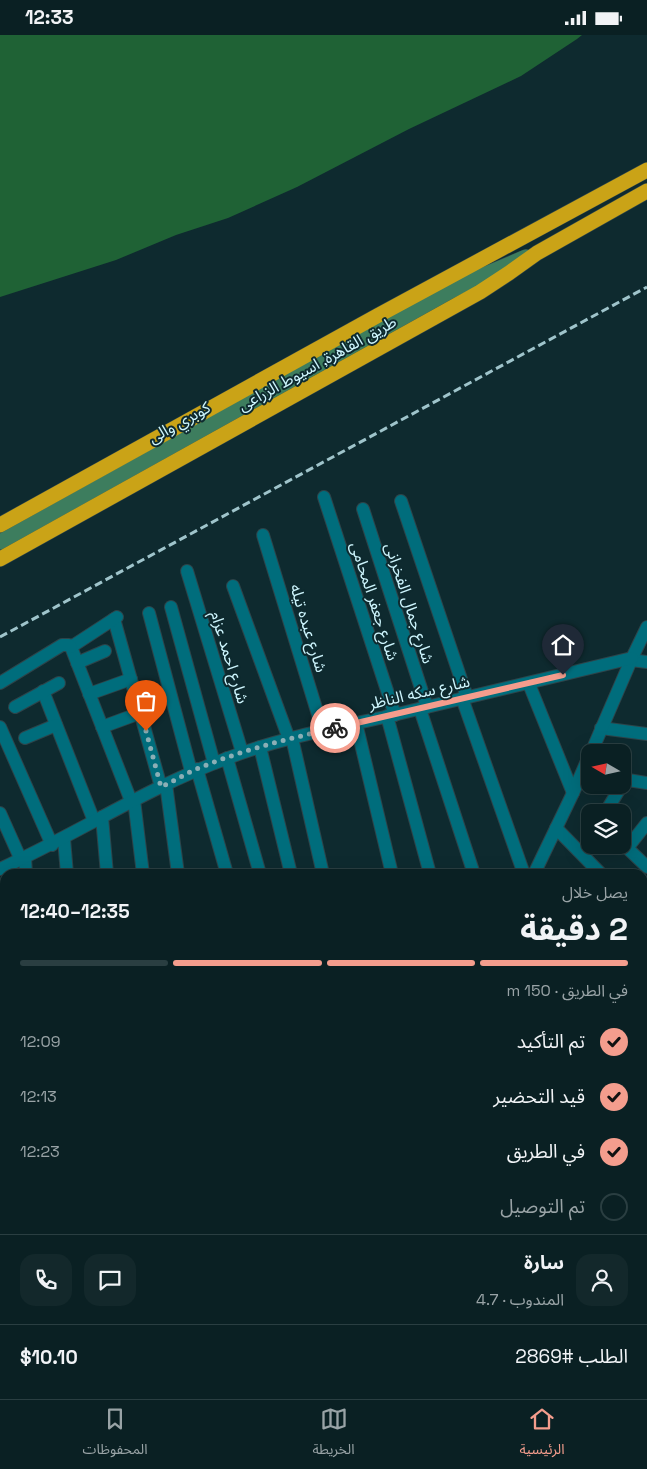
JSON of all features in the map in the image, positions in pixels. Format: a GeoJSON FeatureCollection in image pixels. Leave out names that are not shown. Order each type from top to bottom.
{"type":"FeatureCollection","features":[{"type":"Feature","properties":{"kind":"highway","name":"طريق القاهرة, اسيوط الزراعى"},"geometry":{"type":"LineString","coordinates":[[0,526],[377,316],[647,170]]}},
{"type":"Feature","properties":{"kind":"highway","name":"طريق القاهرة, اسيوط الزراعى"},"geometry":{"type":"LineString","coordinates":[[0,559],[480,291],[537,253],[647,191]]}},
{"type":"Feature","properties":{"kind":"main road","name":"كوبري والى"},"geometry":{"type":"LineString","coordinates":[[0,542],[451,291],[474,279],[537,253]]}},
{"type":"Feature","properties":{"kind":"street","name":"شارع جعفر المحامى"},"geometry":{"type":"LineString","coordinates":[[324,497],[391,716],[429,869]]}},
{"type":"Feature","properties":{"kind":"street"},"geometry":{"type":"LineString","coordinates":[[401,501],[464,698],[522,869]]}},
{"type":"Feature","properties":{"kind":"street","name":"شارع جمال الفخرانى"},"geometry":{"type":"LineString","coordinates":[[363,509],[472,869]]}},
{"type":"Feature","properties":{"kind":"street","name":"شارع عبده تيله"},"geometry":{"type":"LineString","coordinates":[[263,535],[323,731]]}},
{"type":"Feature","properties":{"kind":"street","name":"شارع احمد عزام"},"geometry":{"type":"LineString","coordinates":[[187,571],[242,752]]}},
{"type":"Feature","properties":{"kind":"street"},"geometry":{"type":"LineString","coordinates":[[233,586],[291,738],[322,869]]}},
{"type":"Feature","properties":{"kind":"street"},"geometry":{"type":"LineString","coordinates":[[171,607],[214,763]]}},
{"type":"Feature","properties":{"kind":"street"},"geometry":{"type":"LineString","coordinates":[[149,613],[194,770],[225,869]]}},
{"type":"Feature","properties":{"kind":"street"},"geometry":{"type":"LineString","coordinates":[[71,647],[116,618],[140,713],[164,786],[177,869]]}},
{"type":"Feature","properties":{"kind":"street"},"geometry":{"type":"LineString","coordinates":[[594,744],[647,627]]}},
{"type":"Feature","properties":{"kind":"street"},"geometry":{"type":"LineString","coordinates":[[0,683],[62,645],[71,647],[133,800],[142,869]]}},
{"type":"Feature","properties":{"kind":"street"},"geometry":{"type":"LineString","coordinates":[[77,663],[105,651]]}},
{"type":"Feature","properties":{"kind":"street","name":"شارع سكه الناظر"},"geometry":{"type":"LineString","coordinates":[[0,869],[64,839],[133,800],[194,770],[242,752],[291,738],[631,659],[647,662]]}},
{"type":"Feature","properties":{"kind":"street"},"geometry":{"type":"LineString","coordinates":[[89,694],[131,679]]}},
{"type":"Feature","properties":{"kind":"street"},"geometry":{"type":"LineString","coordinates":[[15,707],[59,683]]}},
{"type":"Feature","properties":{"kind":"street"},"geometry":{"type":"LineString","coordinates":[[529,684],[573,793]]}},
{"type":"Feature","properties":{"kind":"street"},"geometry":{"type":"LineString","coordinates":[[43,691],[98,819],[106,869]]}},
{"type":"Feature","properties":{"kind":"street"},"geometry":{"type":"LineString","coordinates":[[102,727],[140,713]]}},
{"type":"Feature","properties":{"kind":"street"},"geometry":{"type":"LineString","coordinates":[[356,723],[391,869]]}},
{"type":"Feature","properties":{"kind":"street"},"geometry":{"type":"LineString","coordinates":[[25,738],[56,725]]}},
{"type":"Feature","properties":{"kind":"street"},"geometry":{"type":"LineString","coordinates":[[0,727],[3,741],[52,845]]}},
{"type":"Feature","properties":{"kind":"street"},"geometry":{"type":"LineString","coordinates":[[601,728],[647,734]]}},
{"type":"Feature","properties":{"kind":"street"},"geometry":{"type":"LineString","coordinates":[[260,747],[290,869]]}},
{"type":"Feature","properties":{"kind":"street"},"geometry":{"type":"LineString","coordinates":[[227,758],[259,869]]}},
{"type":"Feature","properties":{"kind":"street"},"geometry":{"type":"LineString","coordinates":[[536,869],[573,793],[581,781]]}},
{"type":"Feature","properties":{"kind":"street"},"geometry":{"type":"LineString","coordinates":[[631,782],[647,783]]}},
{"type":"Feature","properties":{"kind":"street"},"geometry":{"type":"LineString","coordinates":[[0,813],[23,859],[25,869]]}},
{"type":"Feature","properties":{"kind":"street"},"geometry":{"type":"LineString","coordinates":[[631,839],[647,823]]}},
{"type":"Feature","properties":{"kind":"street"},"geometry":{"type":"LineString","coordinates":[[556,828],[596,869]]}},
{"type":"Feature","properties":{"kind":"street"},"geometry":{"type":"LineString","coordinates":[[64,839],[67,869]]}},
{"type":"Feature","properties":{"kind":"street"},"geometry":{"type":"LineString","coordinates":[[631,851],[647,867]]}},
{"type":"Feature","properties":{"kind":"shaded area"},"geometry":{"type":"Polygon","coordinates":[[[0,35],[582,35],[521,76],[409,129],[297,187],[228,218],[176,235],[116,260],[0,297],[0,35]]]}},
{"type":"Feature","properties":{"kind":"railway"},"geometry":{"type":"LineString","coordinates":[[0,637],[647,287]]}},
{"type":"Feature","properties":{"kind":"way so far"},"geometry":{"type":"LineString","coordinates":[[146,731],[161,787],[191,771],[242,752],[335,728]]}},
{"type":"Feature","properties":{"kind":"route"},"geometry":{"type":"LineString","coordinates":[[335,728],[563,675]]}}]}
